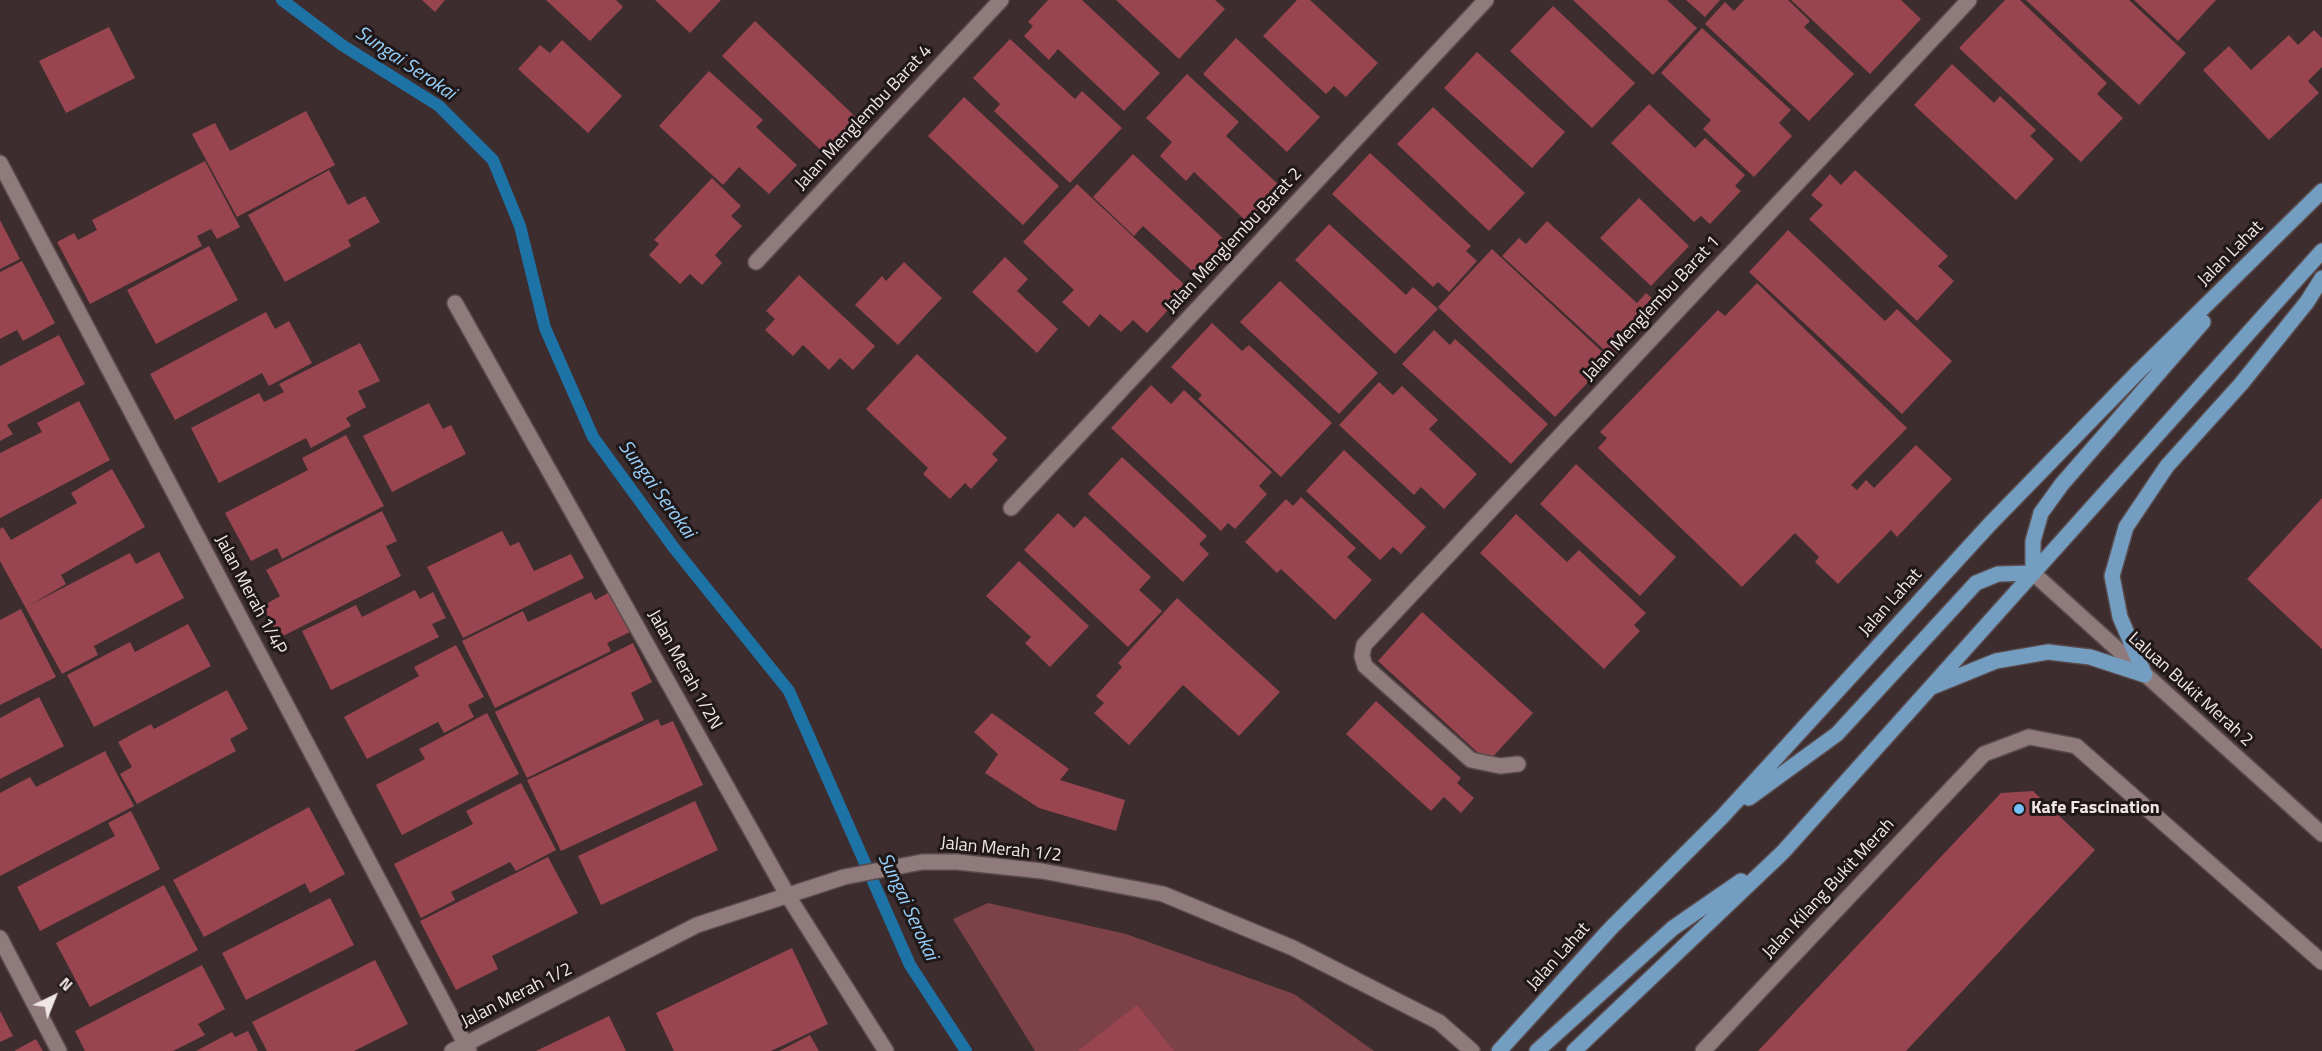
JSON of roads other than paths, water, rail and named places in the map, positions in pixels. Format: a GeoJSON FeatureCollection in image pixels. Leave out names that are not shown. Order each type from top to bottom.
{"type":"FeatureCollection","features":[{"type":"Feature","properties":{"kind":"main road","name":"Jalan Lahat"},"geometry":{"type":"LineString","coordinates":[[1499,1051],[1611,928],[1722,817],[1990,524],[2137,373],[2322,191]]}},
{"type":"Feature","properties":{"kind":"main road"},"geometry":{"type":"LineString","coordinates":[[2033,573],[2033,542],[2041,513],[2062,484],[2282,231]]}},
{"type":"Feature","properties":{"kind":"main road"},"geometry":{"type":"LineString","coordinates":[[1574,1051],[1783,852],[2322,251]]}},
{"type":"Feature","properties":{"kind":"main road"},"geometry":{"type":"LineString","coordinates":[[2145,675],[2120,617],[2112,576],[2126,527],[2167,466],[2241,384],[2307,302],[2322,278]]}},
{"type":"Feature","properties":{"kind":"main road"},"geometry":{"type":"LineString","coordinates":[[1722,817],[1838,734],[1976,583],[1998,574],[2033,573]]}},
{"type":"Feature","properties":{"kind":"main road"},"geometry":{"type":"LineString","coordinates":[[1929,688],[1996,661],[2048,652],[2090,657],[2145,675]]}},
{"type":"Feature","properties":{"kind":"main road"},"geometry":{"type":"LineString","coordinates":[[1537,1051],[1673,928],[1783,852]]}},
{"type":"Feature","properties":{"kind":"street","name":"Jalan Menglembu Barat 4"},"geometry":{"type":"LineString","coordinates":[[756,262],[1001,0]]}},
{"type":"Feature","properties":{"kind":"street","name":"Jalan Menglembu Barat 2"},"geometry":{"type":"LineString","coordinates":[[1011,508],[1486,0]]}},
{"type":"Feature","properties":{"kind":"street","name":"Jalan Menglembu Barat 1"},"geometry":{"type":"LineString","coordinates":[[1518,764],[1500,766],[1471,760],[1365,666],[1362,656],[1364,645],[1969,0]]}},
{"type":"Feature","properties":{"kind":"street","name":"Jalan Merah 1/4P"},"geometry":{"type":"LineString","coordinates":[[0,163],[462,1049]]}},
{"type":"Feature","properties":{"kind":"street","name":"Jalan Merah 1/2N"},"geometry":{"type":"LineString","coordinates":[[455,303],[788,896],[886,1051]]}},
{"type":"Feature","properties":{"kind":"street","name":"Laluan Bukit Merah 2"},"geometry":{"type":"LineString","coordinates":[[2033,573],[2322,834]]}},
{"type":"Feature","properties":{"kind":"street","name":"Jalan Kilang Bukit Merah"},"geometry":{"type":"LineString","coordinates":[[1703,1051],[1984,754],[2029,736],[2076,746],[2322,962]]}},
{"type":"Feature","properties":{"kind":"street","name":"Jalan Merah 1/2"},"geometry":{"type":"LineString","coordinates":[[462,1049],[698,925],[844,877],[922,862],[957,862],[1042,871],[1163,894],[1314,959],[1439,1022],[1472,1051]]}},
{"type":"Feature","properties":{"kind":"street"},"geometry":{"type":"LineString","coordinates":[[0,938],[58,1051]]}},
{"type":"Feature","properties":{"kind":"waterway","name":"Sungai Serokai"},"geometry":{"type":"LineString","coordinates":[[282,0],[342,45],[439,106],[493,160],[520,226],[545,328],[593,437],[674,548],[789,691],[910,965],[966,1051]]}},
{"type":"Feature","properties":{"kind":"place","name":"Kafe Fascination"},"geometry":{"type":"Point","coordinates":[2019,809]}}]}
